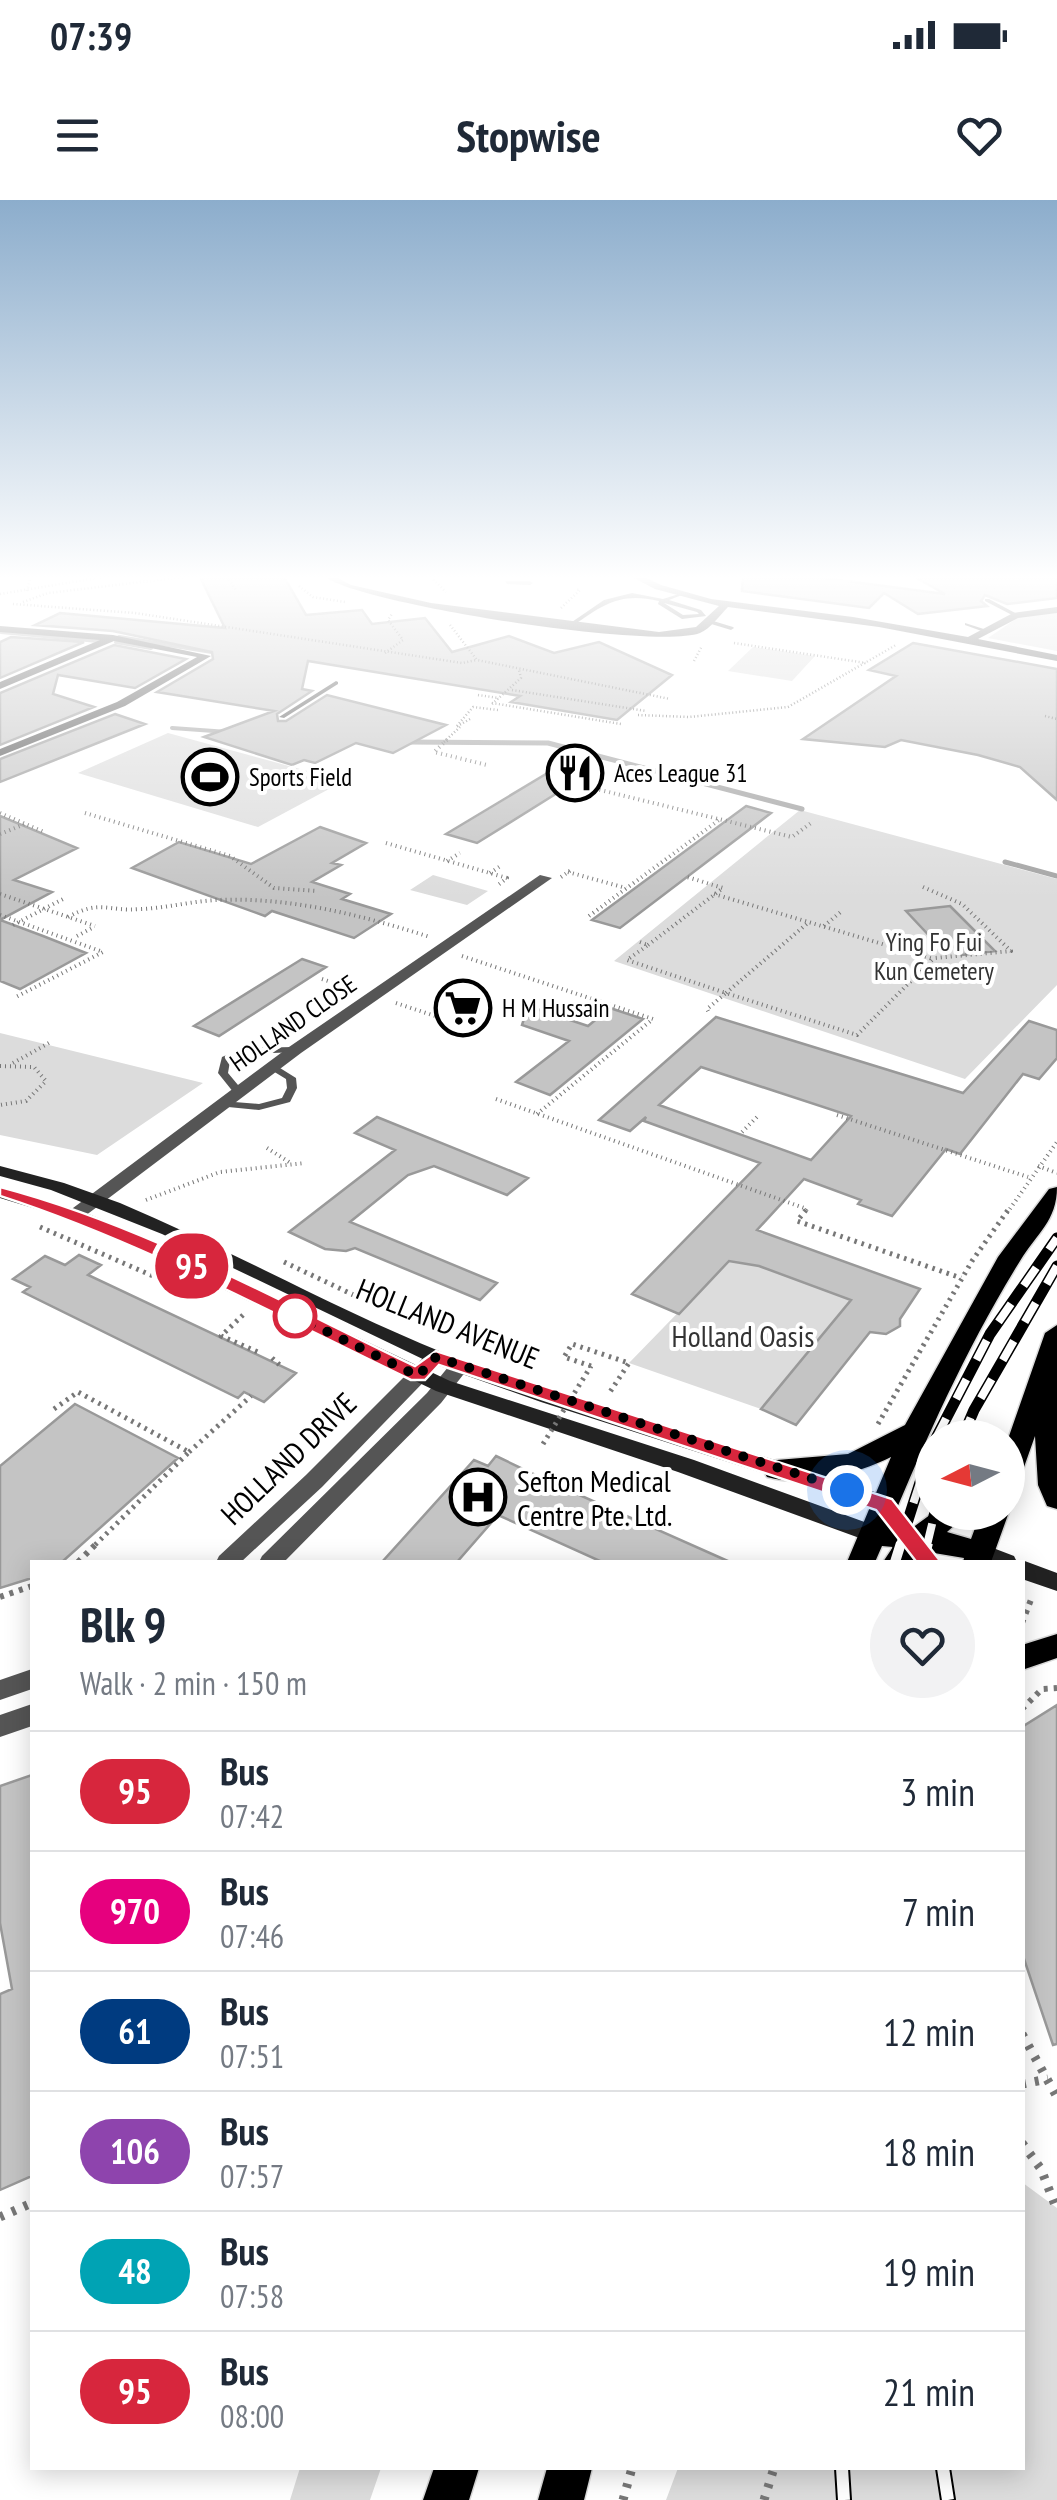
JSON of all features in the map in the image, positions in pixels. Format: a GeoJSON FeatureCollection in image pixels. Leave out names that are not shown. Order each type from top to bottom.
{"type":"FeatureCollection","features":[{"type":"Feature","properties":{"kind":"main road"},"geometry":{"type":"LineString","coordinates":[[861,1560],[912,1432],[1002,1271],[1057,1194]]}},
{"type":"Feature","properties":{"kind":"main road"},"geometry":{"type":"LineString","coordinates":[[1025,1425],[1057,1333]]}},
{"type":"Feature","properties":{"kind":"main road"},"geometry":{"type":"LineString","coordinates":[[1044,1370],[1052,1485],[1057,1499]]}},
{"type":"Feature","properties":{"kind":"main road"},"geometry":{"type":"LineString","coordinates":[[777,1470],[849,1465],[885,1451],[912,1432]]}},
{"type":"Feature","properties":{"kind":"main road"},"geometry":{"type":"LineString","coordinates":[[884,1504],[914,1555]]}},
{"type":"Feature","properties":{"kind":"main road"},"geometry":{"type":"LineString","coordinates":[[914,1555],[938,1530]]}},
{"type":"Feature","properties":{"kind":"main road"},"geometry":{"type":"LineString","coordinates":[[873,1534],[914,1555],[949,1543],[988,1559],[992,1530]]}},
{"type":"Feature","properties":{"kind":"main road"},"geometry":{"type":"LineString","coordinates":[[1025,1657],[1057,1646]]}},
{"type":"Feature","properties":{"kind":"main road"},"geometry":{"type":"LineString","coordinates":[[446,2500],[456,2470]]}},
{"type":"Feature","properties":{"kind":"main road"},"geometry":{"type":"LineString","coordinates":[[561,2500],[569,2470]]}},
{"type":"Feature","properties":{"kind":"street"},"geometry":{"type":"LineString","coordinates":[[0,754],[121,704],[156,684]]}},
{"type":"Feature","properties":{"kind":"street","name":"HOLLAND CLOSE"},"geometry":{"type":"LineString","coordinates":[[74,1215],[238,1090],[545,878]]}},
{"type":"Feature","properties":{"kind":"street","name":"HOLLAND AVENUE"},"geometry":{"type":"LineString","coordinates":[[0,1172],[94,1201],[436,1357],[884,1504]]}},
{"type":"Feature","properties":{"kind":"street","name":"HOLLAND AVENUE"},"geometry":{"type":"LineString","coordinates":[[0,1192],[74,1215],[205,1272],[443,1386],[704,1472],[873,1534]]}},
{"type":"Feature","properties":{"kind":"street"},"geometry":{"type":"LineString","coordinates":[[205,1272],[223,1259]]}},
{"type":"Feature","properties":{"kind":"street","name":"HOLLAND DRIVE"},"geometry":{"type":"LineString","coordinates":[[229,1560],[436,1357]]}},
{"type":"Feature","properties":{"kind":"street","name":"HOLLAND DRIVE"},"geometry":{"type":"LineString","coordinates":[[272,1560],[460,1366]]}},
{"type":"Feature","properties":{"kind":"street"},"geometry":{"type":"LineString","coordinates":[[1025,1570],[1057,1582]]}},
{"type":"Feature","properties":{"kind":"street"},"geometry":{"type":"LineString","coordinates":[[0,1690],[30,1680]]}},
{"type":"Feature","properties":{"kind":"street"},"geometry":{"type":"LineString","coordinates":[[0,1726],[30,1716]]}},
{"type":"Feature","properties":{"kind":"lane"},"geometry":{"type":"LineString","coordinates":[[282,716],[334,684]]}},
{"type":"Feature","properties":{"kind":"lane"},"geometry":{"type":"LineString","coordinates":[[238,1090],[222,1073],[226,1059],[234,1053],[295,1050]]}},
{"type":"Feature","properties":{"kind":"lane"},"geometry":{"type":"LineString","coordinates":[[222,1104],[258,1108],[286,1100],[292,1088],[291,1078],[272,1066]]}},
{"type":"Feature","properties":{"kind":"path"},"geometry":{"type":"LineString","coordinates":[[484,708],[516,684]]}},
{"type":"Feature","properties":{"kind":"path"},"geometry":{"type":"LineString","coordinates":[[594,684],[670,699]]}},
{"type":"Feature","properties":{"kind":"path"},"geometry":{"type":"LineString","coordinates":[[638,715],[689,717],[788,707],[828,684]]}},
{"type":"Feature","properties":{"kind":"path"},"geometry":{"type":"LineString","coordinates":[[512,690],[646,711]]}},
{"type":"Feature","properties":{"kind":"path"},"geometry":{"type":"LineString","coordinates":[[460,727],[456,727],[481,695],[499,698]]}},
{"type":"Feature","properties":{"kind":"path"},"geometry":{"type":"LineString","coordinates":[[492,704],[621,724]]}},
{"type":"Feature","properties":{"kind":"path"},"geometry":{"type":"LineString","coordinates":[[473,707],[498,710]]}},
{"type":"Feature","properties":{"kind":"path"},"geometry":{"type":"LineString","coordinates":[[1044,716],[1057,718]]}},
{"type":"Feature","properties":{"kind":"path"},"geometry":{"type":"LineString","coordinates":[[470,719],[434,752],[488,765]]}},
{"type":"Feature","properties":{"kind":"path"},"geometry":{"type":"LineString","coordinates":[[580,784],[792,837],[811,823]]}},
{"type":"Feature","properties":{"kind":"path"},"geometry":{"type":"LineString","coordinates":[[0,813],[44,832]]}},
{"type":"Feature","properties":{"kind":"path"},"geometry":{"type":"LineString","coordinates":[[85,813],[230,856],[246,866],[264,887],[281,893],[318,892]]}},
{"type":"Feature","properties":{"kind":"path"},"geometry":{"type":"LineString","coordinates":[[588,916],[719,820]]}},
{"type":"Feature","properties":{"kind":"path"},"geometry":{"type":"LineString","coordinates":[[0,834],[26,824]]}},
{"type":"Feature","properties":{"kind":"path"},"geometry":{"type":"LineString","coordinates":[[386,843],[507,878],[492,889]]}},
{"type":"Feature","properties":{"kind":"path"},"geometry":{"type":"LineString","coordinates":[[448,861],[460,853]]}},
{"type":"Feature","properties":{"kind":"path"},"geometry":{"type":"LineString","coordinates":[[490,873],[502,865]]}},
{"type":"Feature","properties":{"kind":"path"},"geometry":{"type":"LineString","coordinates":[[568,872],[626,888]]}},
{"type":"Feature","properties":{"kind":"path"},"geometry":{"type":"LineString","coordinates":[[687,878],[722,888],[627,960],[857,1035],[933,958]]}},
{"type":"Feature","properties":{"kind":"path"},"geometry":{"type":"LineString","coordinates":[[714,894],[933,958],[1011,951],[962,904],[923,887]]}},
{"type":"Feature","properties":{"kind":"path"},"geometry":{"type":"LineString","coordinates":[[0,894],[94,926],[78,936]]}},
{"type":"Feature","properties":{"kind":"path"},"geometry":{"type":"LineString","coordinates":[[13,925],[65,898]]}},
{"type":"Feature","properties":{"kind":"path"},"geometry":{"type":"LineString","coordinates":[[68,917],[92,904],[117,913],[215,900],[282,902],[388,923],[434,938]]}},
{"type":"Feature","properties":{"kind":"path"},"geometry":{"type":"LineString","coordinates":[[824,926],[843,910]]}},
{"type":"Feature","properties":{"kind":"path"},"geometry":{"type":"LineString","coordinates":[[0,915],[103,952],[14,998]]}},
{"type":"Feature","properties":{"kind":"path"},"geometry":{"type":"LineString","coordinates":[[709,1013],[706,1009],[809,922]]}},
{"type":"Feature","properties":{"kind":"path"},"geometry":{"type":"LineString","coordinates":[[640,942],[648,945]]}},
{"type":"Feature","properties":{"kind":"path"},"geometry":{"type":"LineString","coordinates":[[461,956],[654,1018],[537,1114]]}},
{"type":"Feature","properties":{"kind":"path"},"geometry":{"type":"LineString","coordinates":[[322,979],[345,986]]}},
{"type":"Feature","properties":{"kind":"path"},"geometry":{"type":"LineString","coordinates":[[404,1006],[435,1016]]}},
{"type":"Feature","properties":{"kind":"path"},"geometry":{"type":"LineString","coordinates":[[10,1064],[49,1042]]}},
{"type":"Feature","properties":{"kind":"path"},"geometry":{"type":"LineString","coordinates":[[0,1066],[34,1066],[46,1081],[26,1101],[0,1105]]}},
{"type":"Feature","properties":{"kind":"path"},"geometry":{"type":"LineString","coordinates":[[496,1099],[808,1209],[796,1221],[961,1278]]}},
{"type":"Feature","properties":{"kind":"path"},"geometry":{"type":"LineString","coordinates":[[742,1132],[759,1115]]}},
{"type":"Feature","properties":{"kind":"path"},"geometry":{"type":"LineString","coordinates":[[837,1115],[1028,1178]]}},
{"type":"Feature","properties":{"kind":"path"},"geometry":{"type":"LineString","coordinates":[[874,1431],[961,1278],[1057,1142]]}},
{"type":"Feature","properties":{"kind":"path"},"geometry":{"type":"LineString","coordinates":[[268,1148],[292,1164]]}},
{"type":"Feature","properties":{"kind":"path"},"geometry":{"type":"LineString","coordinates":[[146,1200],[220,1172],[305,1163]]}},
{"type":"Feature","properties":{"kind":"path"},"geometry":{"type":"LineString","coordinates":[[1038,1166],[1057,1173]]}},
{"type":"Feature","properties":{"kind":"path"},"geometry":{"type":"LineString","coordinates":[[37,1225],[209,1300]]}},
{"type":"Feature","properties":{"kind":"path"},"geometry":{"type":"LineString","coordinates":[[226,1308],[259,1322]]}},
{"type":"Feature","properties":{"kind":"path"},"geometry":{"type":"LineString","coordinates":[[243,1315],[221,1336],[260,1353]]}},
{"type":"Feature","properties":{"kind":"path"},"geometry":{"type":"LineString","coordinates":[[542,1444],[591,1366],[564,1357],[572,1344],[629,1363],[598,1410]]}},
{"type":"Feature","properties":{"kind":"path"},"geometry":{"type":"LineString","coordinates":[[272,1358],[282,1367]]}},
{"type":"Feature","properties":{"kind":"path"},"geometry":{"type":"LineString","coordinates":[[54,1410],[78,1392],[190,1452]]}},
{"type":"Feature","properties":{"kind":"path"},"geometry":{"type":"LineString","coordinates":[[80,1560],[251,1396]]}},
{"type":"Feature","properties":{"kind":"path"},"geometry":{"type":"LineString","coordinates":[[0,1597],[30,1587]]}},
{"type":"Feature","properties":{"kind":"path"},"geometry":{"type":"LineString","coordinates":[[1025,1706],[1042,1689],[1057,1688]]}},
{"type":"Feature","properties":{"kind":"path"},"geometry":{"type":"LineString","coordinates":[[1025,2039],[1057,2097]]}},
{"type":"Feature","properties":{"kind":"path"},"geometry":{"type":"LineString","coordinates":[[1025,2084],[1048,2080]]}},
{"type":"Feature","properties":{"kind":"path"},"geometry":{"type":"LineString","coordinates":[[1025,2147],[1040,2169],[1057,2210]]}},
{"type":"Feature","properties":{"kind":"path"},"geometry":{"type":"LineString","coordinates":[[0,2217],[30,2205]]}},
{"type":"Feature","properties":{"kind":"path"},"geometry":{"type":"LineString","coordinates":[[624,2500],[632,2470]]}},
{"type":"Feature","properties":{"kind":"path"},"geometry":{"type":"LineString","coordinates":[[764,2500],[773,2470]]}},
{"type":"Feature","properties":{"kind":"green space","name":"Sports Field"},"geometry":{"type":"Polygon","coordinates":[[[168,733],[344,781],[258,827],[78,773],[168,733]]]}},
{"type":"Feature","properties":{"kind":"green space","name":"Ying Fo Fui Kun Cemetery"},"geometry":{"type":"Polygon","coordinates":[[[800,810],[1057,879],[1057,985],[965,1079],[614,961],[800,810]]]}},
{"type":"Feature","properties":{"kind":"green space"},"geometry":{"type":"Polygon","coordinates":[[[433,875],[488,891],[467,905],[410,890],[433,875]]]}},
{"type":"Feature","properties":{"kind":"green space"},"geometry":{"type":"Polygon","coordinates":[[[0,1033],[203,1083],[97,1155],[0,1135],[0,1033]]]}},
{"type":"Feature","properties":{"kind":"green space","name":"Holland Oasis"},"geometry":{"type":"Polygon","coordinates":[[[732,1257],[861,1303],[852,1317],[840,1313],[761,1409],[629,1363],[732,1257]]]}},
{"type":"Feature","properties":{"kind":"green space"},"geometry":{"type":"Polygon","coordinates":[[[1025,2184],[1057,2208],[1057,2500],[666,2500],[677,2470],[1025,2470],[1025,2184]]]}},
{"type":"Feature","properties":{"kind":"green space"},"geometry":{"type":"Polygon","coordinates":[[[299,2470],[380,2470],[370,2500],[290,2500],[299,2470]]]}},
{"type":"Feature","properties":{"kind":"building"},"geometry":{"type":"Polygon","coordinates":[[[21,684],[56,684],[53,694],[94,707],[0,745],[0,693],[21,684]]]}},
{"type":"Feature","properties":{"kind":"building"},"geometry":{"type":"Polygon","coordinates":[[[170,684],[303,684],[302,689],[312,691],[277,714],[278,721],[286,721],[327,695],[446,725],[393,753],[356,743],[315,763],[304,760],[292,765],[204,737],[274,711],[157,692],[170,684]]]}},
{"type":"Feature","properties":{"kind":"building"},"geometry":{"type":"Polygon","coordinates":[[[449,684],[661,684],[617,720],[511,702],[520,696],[449,684]]]}},
{"type":"Feature","properties":{"kind":"building"},"geometry":{"type":"Polygon","coordinates":[[[884,684],[1057,684],[1057,800],[1020,767],[978,755],[901,740],[885,747],[803,739],[884,684]]]}},
{"type":"Feature","properties":{"kind":"building"},"geometry":{"type":"Polygon","coordinates":[[[115,714],[145,724],[0,782],[0,759],[115,714]]]}},
{"type":"Feature","properties":{"kind":"building"},"geometry":{"type":"Polygon","coordinates":[[[566,762],[594,770],[477,843],[446,834],[566,762]]]}},
{"type":"Feature","properties":{"kind":"building"},"geometry":{"type":"Polygon","coordinates":[[[746,806],[771,813],[620,928],[592,920],[746,806]]]}},
{"type":"Feature","properties":{"kind":"building"},"geometry":{"type":"Polygon","coordinates":[[[0,816],[77,848],[14,880],[52,892],[0,920],[0,816]]]}},
{"type":"Feature","properties":{"kind":"building"},"geometry":{"type":"Polygon","coordinates":[[[320,827],[366,843],[332,863],[341,865],[312,882],[350,894],[342,899],[391,914],[354,938],[272,911],[265,916],[132,868],[179,842],[251,864],[320,827]]]}},
{"type":"Feature","properties":{"kind":"building"},"geometry":{"type":"Polygon","coordinates":[[[950,906],[995,951],[962,955],[950,943],[937,944],[906,911],[950,906]]]}},
{"type":"Feature","properties":{"kind":"building"},"geometry":{"type":"Polygon","coordinates":[[[0,920],[86,953],[20,989],[0,981],[0,920]]]}},
{"type":"Feature","properties":{"kind":"building"},"geometry":{"type":"Polygon","coordinates":[[[302,959],[326,967],[219,1036],[194,1026],[302,959]]]}},
{"type":"Feature","properties":{"kind":"building"},"geometry":{"type":"Polygon","coordinates":[[[528,1006],[588,1026],[610,1008],[643,1019],[550,1095],[516,1082],[569,1041],[522,1025],[528,1006]]]}},
{"type":"Feature","properties":{"kind":"building"},"geometry":{"type":"Polygon","coordinates":[[[716,1017],[963,1093],[1029,1021],[1057,1030],[1057,1058],[1039,1079],[1023,1074],[960,1154],[946,1149],[892,1216],[804,1179],[757,1230],[920,1289],[900,1319],[900,1326],[886,1334],[870,1332],[796,1425],[761,1409],[851,1300],[759,1266],[729,1261],[679,1314],[632,1294],[760,1163],[644,1121],[646,1117],[630,1131],[599,1120],[716,1017]],[[701,1067],[659,1105],[811,1160],[851,1116],[701,1067]]]}},
{"type":"Feature","properties":{"kind":"building"},"geometry":{"type":"Polygon","coordinates":[[[377,1117],[528,1178],[507,1195],[434,1166],[408,1175],[350,1222],[497,1283],[480,1300],[355,1248],[325,1249],[289,1232],[395,1150],[355,1133],[377,1117]]]}},
{"type":"Feature","properties":{"kind":"building"},"geometry":{"type":"Polygon","coordinates":[[[79,1255],[101,1265],[88,1275],[296,1373],[264,1402],[244,1392],[238,1398],[23,1292],[30,1287],[13,1279],[45,1256],[65,1265],[79,1255]]]}},
{"type":"Feature","properties":{"kind":"building"},"geometry":{"type":"Polygon","coordinates":[[[75,1404],[178,1458],[64,1560],[30,1560],[30,1579],[0,1588],[0,1466],[75,1404]]]}},
{"type":"Feature","properties":{"kind":"building"},"geometry":{"type":"Polygon","coordinates":[[[496,1456],[726,1560],[598,1560],[498,1515],[459,1560],[384,1560],[474,1460],[488,1466],[496,1456]]]}},
{"type":"Feature","properties":{"kind":"building"},"geometry":{"type":"Polygon","coordinates":[[[1057,1705],[1057,2044],[1053,2045],[1025,1962],[1025,1725],[1057,1705]]]}},
{"type":"Feature","properties":{"kind":"building"},"geometry":{"type":"Polygon","coordinates":[[[30,1776],[30,2177],[0,2190],[0,1994],[12,1989],[0,1923],[0,1786],[30,1776]]]}},
{"type":"Feature","properties":{"kind":"waterway"},"geometry":{"type":"LineString","coordinates":[[172,728],[228,732]]}},
{"type":"Feature","properties":{"kind":"waterway"},"geometry":{"type":"LineString","coordinates":[[440,742],[406,742],[548,743],[802,809]]}},
{"type":"Feature","properties":{"kind":"waterway"},"geometry":{"type":"LineString","coordinates":[[1005,862],[1057,876]]}},
{"type":"Feature","properties":{"kind":"railway"},"geometry":{"type":"LineString","coordinates":[[945,1420],[990,1334],[1057,1238]]}},
{"type":"Feature","properties":{"kind":"railway"},"geometry":{"type":"LineString","coordinates":[[970,1420],[1057,1266]]}},
{"type":"Feature","properties":{"kind":"railway"},"geometry":{"type":"LineString","coordinates":[[900,1545],[915,1498]]}},
{"type":"Feature","properties":{"kind":"railway"},"geometry":{"type":"LineString","coordinates":[[927,1545],[931,1530]]}},
{"type":"Feature","properties":{"kind":"railway"},"geometry":{"type":"LineString","coordinates":[[896,1560],[901,1543]]}},
{"type":"Feature","properties":{"kind":"railway"},"geometry":{"type":"LineString","coordinates":[[924,1560],[928,1543]]}},
{"type":"Feature","properties":{"kind":"railway"},"geometry":{"type":"LineString","coordinates":[[842,2470],[844,2500]]}},
{"type":"Feature","properties":{"kind":"railway"},"geometry":{"type":"LineString","coordinates":[[943,2470],[948,2500]]}},
{"type":"Feature","properties":{"kind":"bus line","name":"95"},"geometry":{"type":"LineString","coordinates":[[0,1192],[136,1240],[418,1376],[436,1357],[884,1504],[928,1560]]}},
{"type":"Feature","properties":{"kind":"place","name":"Aces League 31"},"geometry":{"type":"Point","coordinates":[575,773]}},
{"type":"Feature","properties":{"kind":"place","name":"Sports Field"},"geometry":{"type":"Point","coordinates":[210,777]}},
{"type":"Feature","properties":{"kind":"place","name":"H M Hussain"},"geometry":{"type":"Point","coordinates":[463,1008]}},
{"type":"Feature","properties":{"kind":"place","name":"Sefton Medical Centre Pte. Ltd."},"geometry":{"type":"Point","coordinates":[478,1497]}},
{"type":"Feature","properties":{"kind":"route"},"geometry":{"type":"LineString","coordinates":[[295,1316],[418,1376],[436,1357],[847,1490]]}}]}
